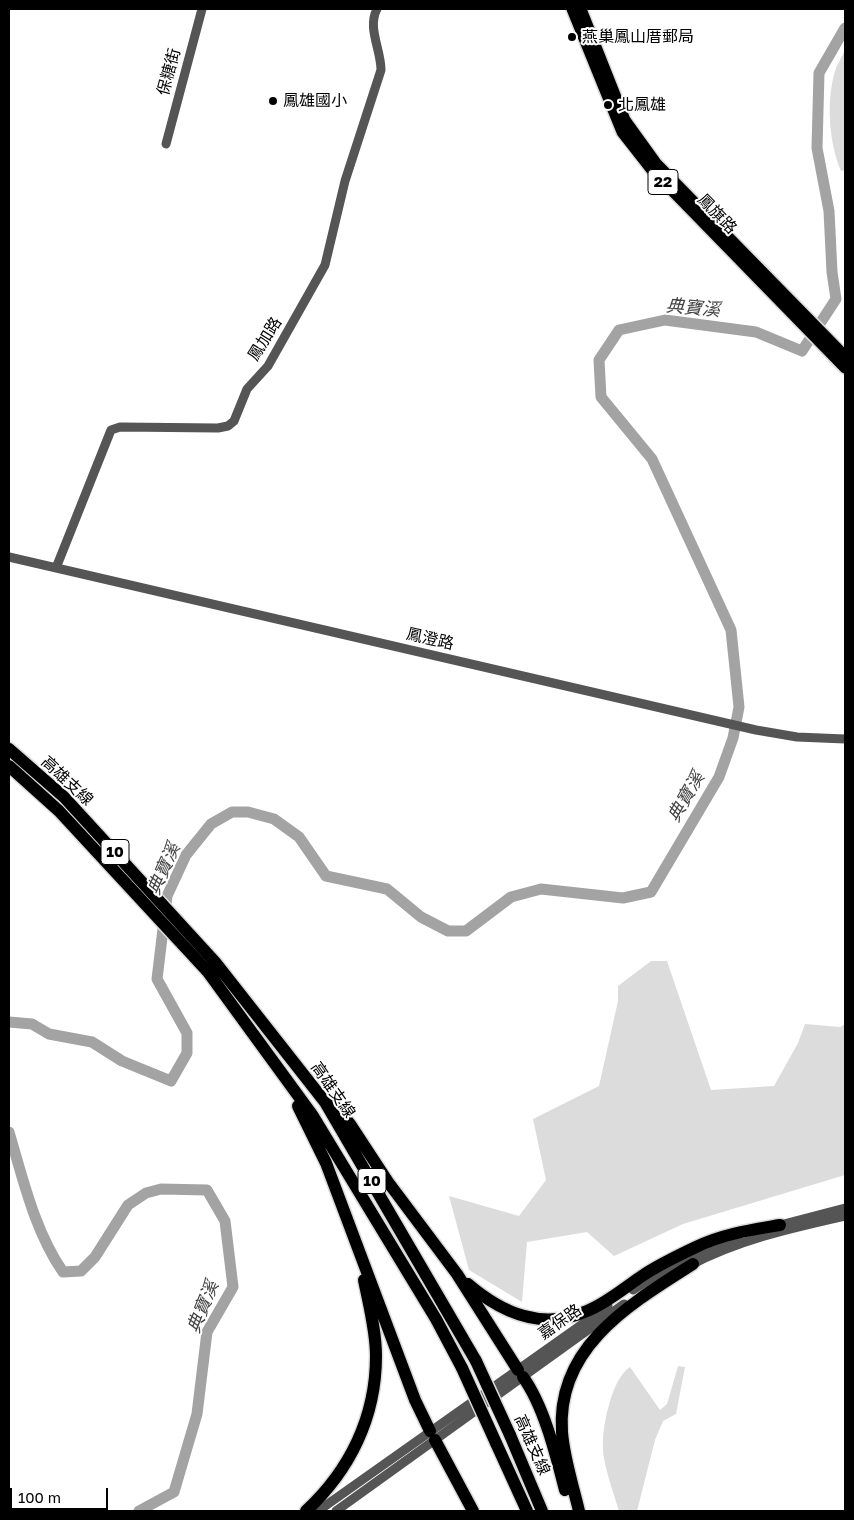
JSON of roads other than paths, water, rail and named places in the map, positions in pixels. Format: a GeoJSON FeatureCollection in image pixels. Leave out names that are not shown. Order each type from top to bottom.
{"type":"FeatureCollection","features":[{"type":"Feature","properties":{"kind":"highway","name":"高雄支線"},"geometry":{"type":"LineString","coordinates":[[9,749],[64,797],[212,967],[323,1132],[436,1319],[462,1368],[527,1511]]}},
{"type":"Feature","properties":{"kind":"highway","name":"高雄支線"},"geometry":{"type":"LineString","coordinates":[[9,766],[59,811],[254,1010],[325,1102],[476,1361],[542,1511]]}},
{"type":"Feature","properties":{"kind":"highway"},"geometry":{"type":"LineString","coordinates":[[254,1010],[344,1116],[388,1182],[457,1274],[532,1392],[571,1511]]}},
{"type":"Feature","properties":{"kind":"highway"},"geometry":{"type":"LineString","coordinates":[[284,1076],[326,1163],[415,1400],[473,1511]]}},
{"type":"Feature","properties":{"kind":"highway"},"geometry":{"type":"LineString","coordinates":[[457,1274],[489,1302],[505,1311],[534,1318],[564,1317],[595,1307],[643,1275],[697,1246],[729,1234],[780,1225]]}},
{"type":"Feature","properties":{"kind":"highway"},"geometry":{"type":"LineString","coordinates":[[306,1511],[331,1486],[344,1467],[357,1444],[370,1404],[376,1355],[370,1308],[356,1244]]}},
{"type":"Feature","properties":{"kind":"highway"},"geometry":{"type":"LineString","coordinates":[[579,1511],[562,1433],[564,1396],[571,1372],[593,1339],[655,1288],[693,1264]]}},
{"type":"Feature","properties":{"kind":"main road","name":"鳳旗路"},"geometry":{"type":"LineString","coordinates":[[572,9],[622,132],[651,169],[804,321]]}},
{"type":"Feature","properties":{"kind":"main road","name":"鳳旗路"},"geometry":{"type":"LineString","coordinates":[[581,9],[621,112],[639,142],[656,163],[804,321]]}},
{"type":"Feature","properties":{"kind":"main road","name":"22"},"geometry":{"type":"LineString","coordinates":[[804,321],[839,354],[845,368]]}},
{"type":"Feature","properties":{"kind":"street","name":"保糖街"},"geometry":{"type":"LineString","coordinates":[[166,144],[202,9]]}},
{"type":"Feature","properties":{"kind":"street","name":"鳳加路"},"geometry":{"type":"LineString","coordinates":[[56,568],[111,430],[120,427],[218,428],[228,426],[234,421],[247,389],[268,366],[286,335],[325,265],[345,181],[381,70],[381,60],[373,29],[373,19],[377,9]]}},
{"type":"Feature","properties":{"kind":"street","name":"鳳澄路"},"geometry":{"type":"LineString","coordinates":[[9,557],[756,730],[797,737],[845,739]]}},
{"type":"Feature","properties":{"kind":"street","name":"嘉保路"},"geometry":{"type":"LineString","coordinates":[[520,1374],[606,1307],[675,1264],[716,1246],[780,1225],[845,1208]]}},
{"type":"Feature","properties":{"kind":"street","name":"嘉保路"},"geometry":{"type":"LineString","coordinates":[[318,1511],[433,1435],[626,1302],[693,1264],[736,1246],[780,1231],[845,1216]]}},
{"type":"Feature","properties":{"kind":"street","name":"嘉保路"},"geometry":{"type":"LineString","coordinates":[[336,1511],[433,1435]]}},
{"type":"Feature","properties":{"kind":"waterway","name":"典寶溪"},"geometry":{"type":"LineString","coordinates":[[9,1022],[32,1024],[49,1034],[92,1042],[122,1061],[171,1081],[187,1053],[187,1033],[157,979],[167,896],[186,855],[211,824],[232,812],[248,812],[274,819],[299,837],[326,876],[387,889],[421,917],[448,931],[466,931],[511,897],[541,889],[623,898],[651,892],[719,777],[733,738],[739,707],[731,630],[652,459],[601,397],[599,360],[619,330],[665,320],[756,332],[802,351],[836,299],[832,272],[829,211],[817,148],[819,73],[845,28]]}},
{"type":"Feature","properties":{"kind":"waterway","name":"典寶溪"},"geometry":{"type":"LineString","coordinates":[[9,1132],[37,1223],[63,1272],[81,1271],[95,1257],[128,1205],[146,1193],[161,1189],[207,1190],[225,1221],[233,1287],[207,1332],[197,1414],[174,1492],[139,1511]]}},
{"type":"Feature","properties":{"kind":"place","name":"燕巢鳳山厝郵局"},"geometry":{"type":"Point","coordinates":[572,37]}},
{"type":"Feature","properties":{"kind":"place","name":"鳳雄國小"},"geometry":{"type":"Point","coordinates":[273,101]}},
{"type":"Feature","properties":{"kind":"place","name":"北鳳雄"},"geometry":{"type":"Point","coordinates":[608,105]}}]}
